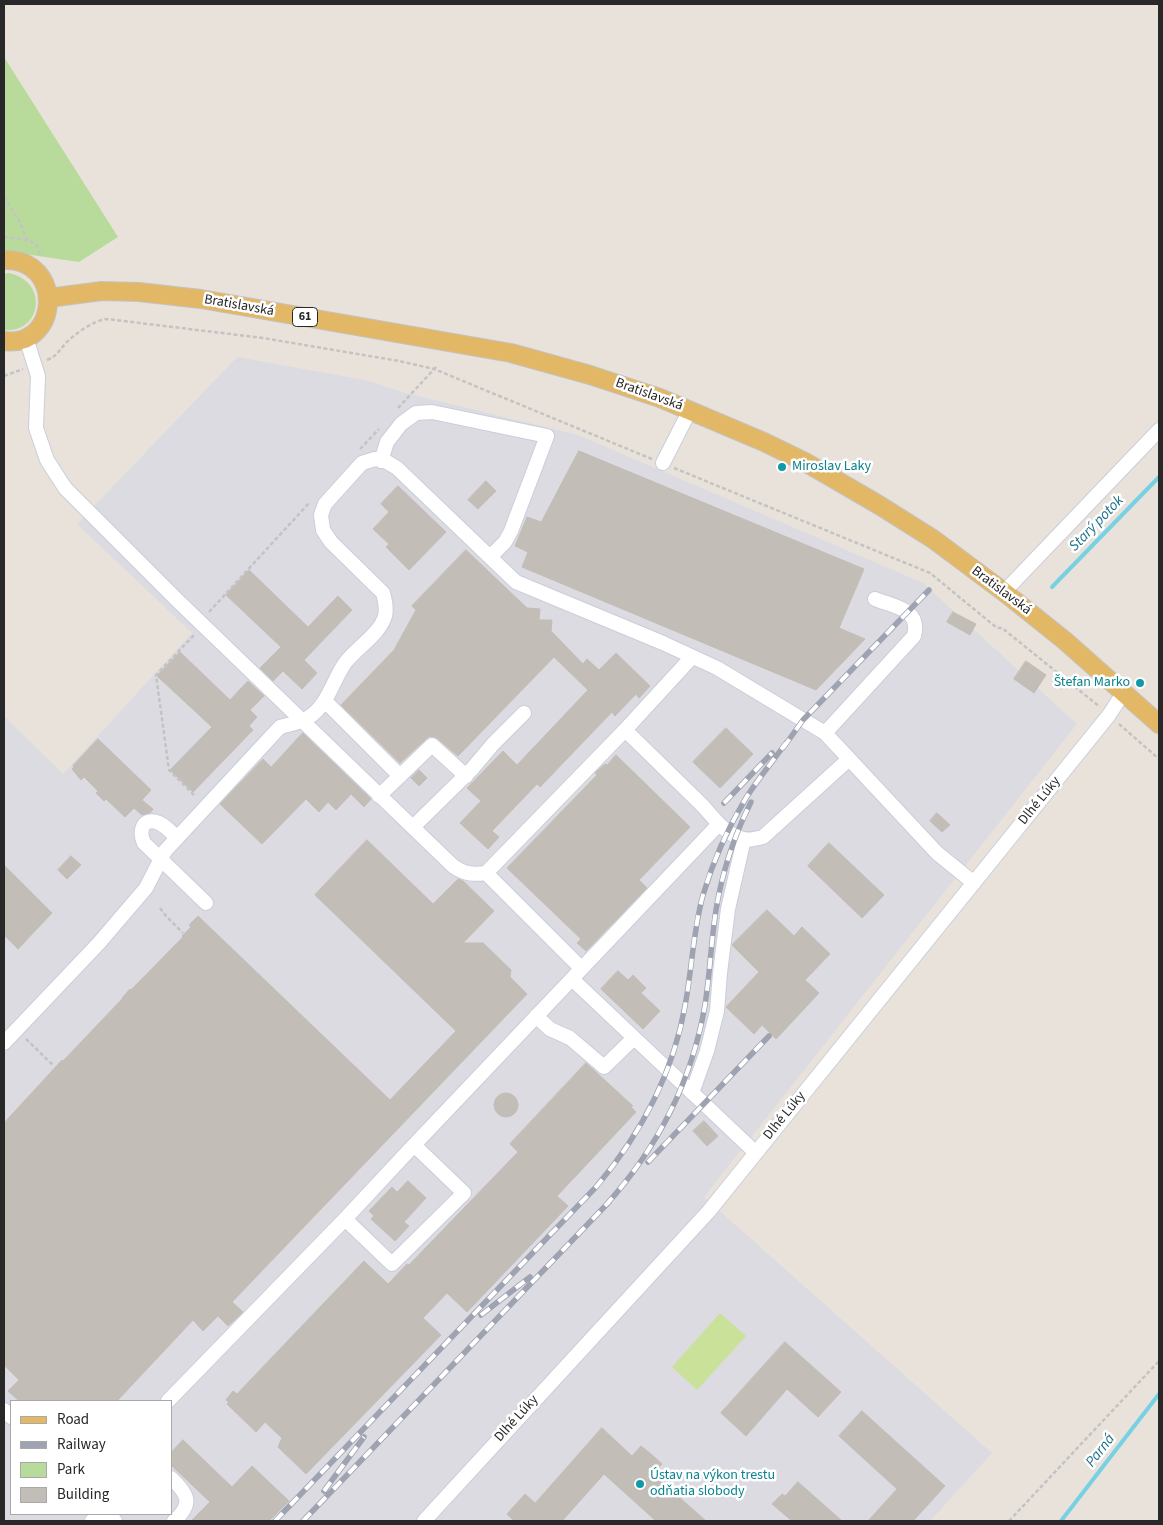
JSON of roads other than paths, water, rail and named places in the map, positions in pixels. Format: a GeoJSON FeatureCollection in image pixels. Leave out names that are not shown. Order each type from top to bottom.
{"type":"FeatureCollection","features":[{"type":"Feature","properties":{"kind":"main road"},"geometry":{"type":"LineString","coordinates":[[4,260],[15,261],[33,269],[45,284],[48,298],[48,308],[44,320],[39,327],[26,338],[18,341],[4,341]]}},
{"type":"Feature","properties":{"kind":"main road","name":"Bratislavská"},"geometry":{"type":"LineString","coordinates":[[48,298],[102,291],[139,292],[201,299],[512,353],[621,385],[690,410],[805,462],[848,486],[933,539],[1004,592],[1124,692],[1159,724]]}},
{"type":"Feature","properties":{"kind":"street"},"geometry":{"type":"LineString","coordinates":[[26,338],[38,376],[36,428],[47,460],[65,488],[302,721],[461,872],[472,875],[486,873],[625,730],[692,656]]}},
{"type":"Feature","properties":{"kind":"street"},"geometry":{"type":"LineString","coordinates":[[663,463],[690,410]]}},
{"type":"Feature","properties":{"kind":"street"},"geometry":{"type":"LineString","coordinates":[[381,461],[387,442],[401,424],[416,413],[432,412],[547,436],[511,531],[505,542],[490,557]]}},
{"type":"Feature","properties":{"kind":"street"},"geometry":{"type":"LineString","coordinates":[[1004,592],[1159,430]]}},
{"type":"Feature","properties":{"kind":"street"},"geometry":{"type":"LineString","coordinates":[[4,1043],[99,943],[146,888],[166,851],[280,727],[302,721],[320,708],[346,662],[381,625],[385,615],[386,603],[383,593],[331,542],[323,530],[321,515],[325,504],[362,463],[375,459],[387,462],[397,468],[516,582],[717,668],[825,733],[937,853],[974,883]]}},
{"type":"Feature","properties":{"kind":"street"},"geometry":{"type":"LineString","coordinates":[[825,733],[914,636],[916,627],[913,616],[908,612],[875,599]]}},
{"type":"Feature","properties":{"kind":"street","name":"Dlhé Lúky"},"geometry":{"type":"LineString","coordinates":[[424,1521],[709,1211],[1109,715],[1124,692]]}},
{"type":"Feature","properties":{"kind":"street"},"geometry":{"type":"LineString","coordinates":[[325,701],[400,776]]}},
{"type":"Feature","properties":{"kind":"street"},"geometry":{"type":"LineString","coordinates":[[413,828],[466,776],[524,713]]}},
{"type":"Feature","properties":{"kind":"street"},"geometry":{"type":"LineString","coordinates":[[625,730],[719,824],[736,836],[748,840],[762,837],[849,760]]}},
{"type":"Feature","properties":{"kind":"street"},"geometry":{"type":"LineString","coordinates":[[380,796],[432,745],[466,776]]}},
{"type":"Feature","properties":{"kind":"street"},"geometry":{"type":"LineString","coordinates":[[177,838],[161,824],[153,821],[146,822],[141,829],[144,843],[206,903]]}},
{"type":"Feature","properties":{"kind":"street"},"geometry":{"type":"LineString","coordinates":[[169,1400],[345,1219],[719,824]]}},
{"type":"Feature","properties":{"kind":"street"},"geometry":{"type":"LineString","coordinates":[[692,1093],[707,1051],[717,1011],[728,909],[744,839]]}},
{"type":"Feature","properties":{"kind":"street"},"geometry":{"type":"LineString","coordinates":[[486,873],[634,1038],[756,1153]]}},
{"type":"Feature","properties":{"kind":"street"},"geometry":{"type":"LineString","coordinates":[[536,1016],[550,1029],[570,1038],[604,1067],[634,1038]]}},
{"type":"Feature","properties":{"kind":"street"},"geometry":{"type":"LineString","coordinates":[[345,1219],[392,1264],[464,1193],[414,1145]]}},
{"type":"Feature","properties":{"kind":"street"},"geometry":{"type":"LineString","coordinates":[[172,1479],[184,1494],[187,1504],[184,1512],[174,1521]]}},
{"type":"Feature","properties":{"kind":"waterway","name":"Starý potok"},"geometry":{"type":"LineString","coordinates":[[1052,587],[1159,477]]}},
{"type":"Feature","properties":{"kind":"waterway","name":"Parná"},"geometry":{"type":"LineString","coordinates":[[1061,1521],[1159,1394]]}},
{"type":"Feature","properties":{"kind":"railway"},"geometry":{"type":"LineString","coordinates":[[783,748],[803,720],[929,590]]}},
{"type":"Feature","properties":{"kind":"railway"},"geometry":{"type":"LineString","coordinates":[[275,1521],[596,1187],[627,1146],[652,1103],[672,1056],[680,1031],[700,909],[716,857],[746,798],[786,743]]}},
{"type":"Feature","properties":{"kind":"railway"},"geometry":{"type":"LineString","coordinates":[[724,803],[772,753]]}},
{"type":"Feature","properties":{"kind":"railway"},"geometry":{"type":"LineString","coordinates":[[605,1206],[624,1184],[656,1137],[670,1113],[691,1060],[705,1005],[714,922],[725,869],[734,841],[751,802]]}},
{"type":"Feature","properties":{"kind":"railway"},"geometry":{"type":"LineString","coordinates":[[648,1162],[769,1036]]}},
{"type":"Feature","properties":{"kind":"railway"},"geometry":{"type":"LineString","coordinates":[[303,1521],[609,1202]]}},
{"type":"Feature","properties":{"kind":"railway"},"geometry":{"type":"LineString","coordinates":[[481,1315],[530,1277]]}},
{"type":"Feature","properties":{"kind":"railway"},"geometry":{"type":"LineString","coordinates":[[324,1491],[364,1437]]}},
{"type":"Feature","properties":{"kind":"place","name":"Miroslav Laky"},"geometry":{"type":"Point","coordinates":[782,467]}},
{"type":"Feature","properties":{"kind":"place","name":"Štefan Marko"},"geometry":{"type":"Point","coordinates":[1140,683]}},
{"type":"Feature","properties":{"kind":"place","name":"Ústav na výkon trestu odňatia slobody"},"geometry":{"type":"Point","coordinates":[640,1484]}}]}
